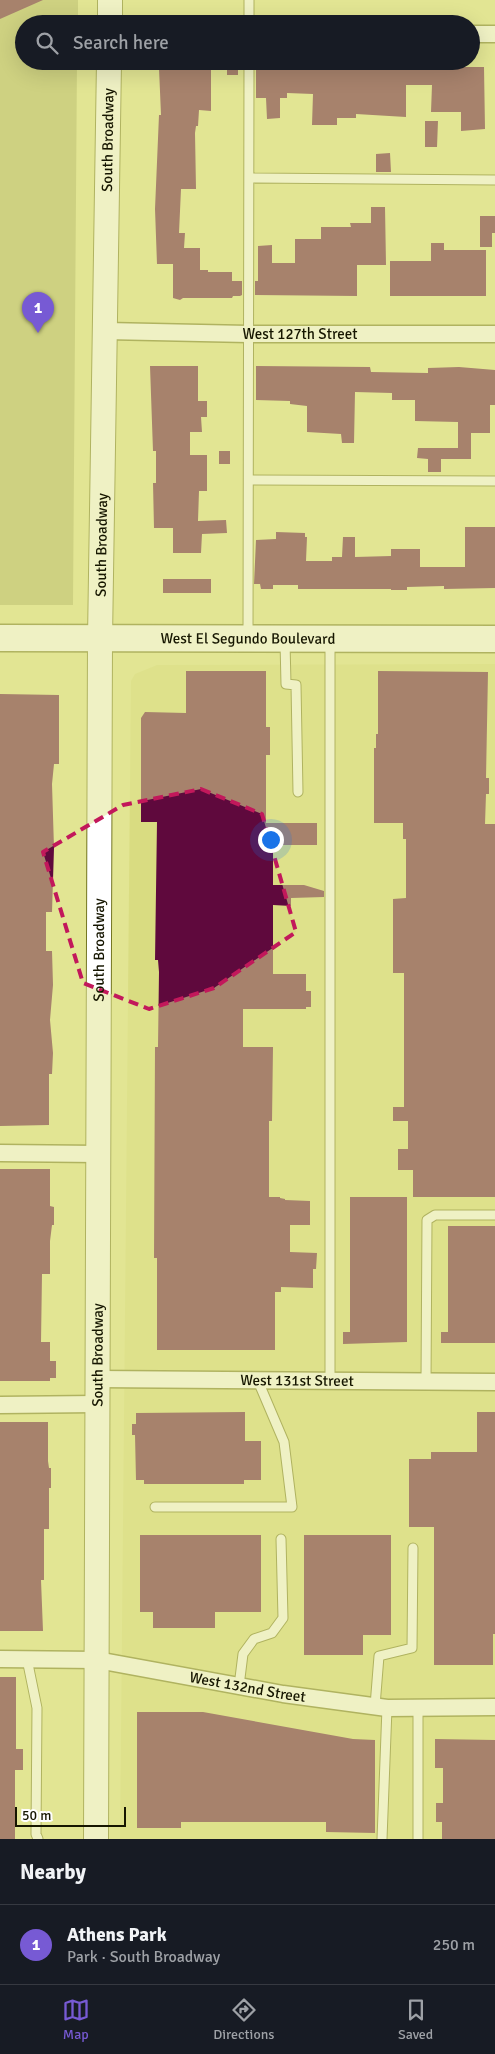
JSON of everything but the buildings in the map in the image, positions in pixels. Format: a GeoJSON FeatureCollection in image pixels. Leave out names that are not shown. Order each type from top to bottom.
{"type":"FeatureCollection","features":[{"type":"Feature","properties":{"kind":"main road"},"geometry":{"type":"LineString","coordinates":[[110,0],[110,15]]}},
{"type":"Feature","properties":{"kind":"main road","name":"South Broadway"},"geometry":{"type":"LineString","coordinates":[[96,1839],[100,639],[110,70]]}},
{"type":"Feature","properties":{"kind":"main road","name":"West El Segundo Boulevard"},"geometry":{"type":"LineString","coordinates":[[0,638],[495,639]]}},
{"type":"Feature","properties":{"kind":"street"},"geometry":{"type":"LineString","coordinates":[[480,34],[495,34]]}},
{"type":"Feature","properties":{"kind":"street","name":"West 127th Street"},"geometry":{"type":"LineString","coordinates":[[106,331],[248,334],[495,334]]}},
{"type":"Feature","properties":{"kind":"street"},"geometry":{"type":"LineString","coordinates":[[0,1153],[98,1154]]}},
{"type":"Feature","properties":{"kind":"street","name":"West 131st Street"},"geometry":{"type":"LineString","coordinates":[[98,1379],[495,1382]]}},
{"type":"Feature","properties":{"kind":"street"},"geometry":{"type":"LineString","coordinates":[[0,1405],[97,1404]]}},
{"type":"Feature","properties":{"kind":"street","name":"West 132nd Street"},"geometry":{"type":"LineString","coordinates":[[0,1659],[97,1660],[283,1694],[381,1707],[495,1706]]}},
{"type":"Feature","properties":{"kind":"lane"},"geometry":{"type":"LineString","coordinates":[[249,0],[249,15]]}},
{"type":"Feature","properties":{"kind":"lane"},"geometry":{"type":"LineString","coordinates":[[248,639],[249,70]]}},
{"type":"Feature","properties":{"kind":"lane"},"geometry":{"type":"LineString","coordinates":[[249,178],[495,180]]}},
{"type":"Feature","properties":{"kind":"lane"},"geometry":{"type":"LineString","coordinates":[[249,480],[495,481]]}},
{"type":"Feature","properties":{"kind":"lane"},"geometry":{"type":"LineString","coordinates":[[285,639],[286,684],[296,685],[298,792]]}},
{"type":"Feature","properties":{"kind":"lane"},"geometry":{"type":"LineString","coordinates":[[330,639],[330,1382]]}},
{"type":"Feature","properties":{"kind":"lane"},"geometry":{"type":"LineString","coordinates":[[426,1382],[427,1220],[435,1215],[495,1215]]}},
{"type":"Feature","properties":{"kind":"lane"},"geometry":{"type":"LineString","coordinates":[[155,1507],[292,1507],[284,1442],[258,1381]]}},
{"type":"Feature","properties":{"kind":"lane"},"geometry":{"type":"LineString","coordinates":[[238,1686],[243,1654],[254,1639],[272,1633],[283,1618],[280,1539]]}},
{"type":"Feature","properties":{"kind":"lane"},"geometry":{"type":"LineString","coordinates":[[382,1839],[379,1656],[412,1648],[413,1548]]}},
{"type":"Feature","properties":{"kind":"lane"},"geometry":{"type":"LineString","coordinates":[[27,1659],[37,1708],[36,1834],[38,1839]]}},
{"type":"Feature","properties":{"kind":"lane"},"geometry":{"type":"LineString","coordinates":[[418,1708],[418,1839]]}},
{"type":"Feature","properties":{"kind":"highlighted area"},"geometry":{"type":"Polygon","coordinates":[[[201,789],[262,814],[296,932],[214,988],[149,1009],[83,983],[43,852],[123,805],[201,789]]]}},
{"type":"Feature","properties":{"kind":"shaded area"},"geometry":{"type":"Polygon","coordinates":[[[0,0],[78,0],[78,15],[15,15],[15,70],[77,70],[73,605],[0,605],[0,0]]]}},
{"type":"Feature","properties":{"kind":"shaded area"},"geometry":{"type":"Polygon","coordinates":[[[495,664],[495,1839],[120,1839],[131,681],[135,674],[157,665],[495,664]]]}},
{"type":"Feature","properties":{"kind":"place","name":"Athens Park"},"geometry":{"type":"Point","coordinates":[38,333]}}]}
